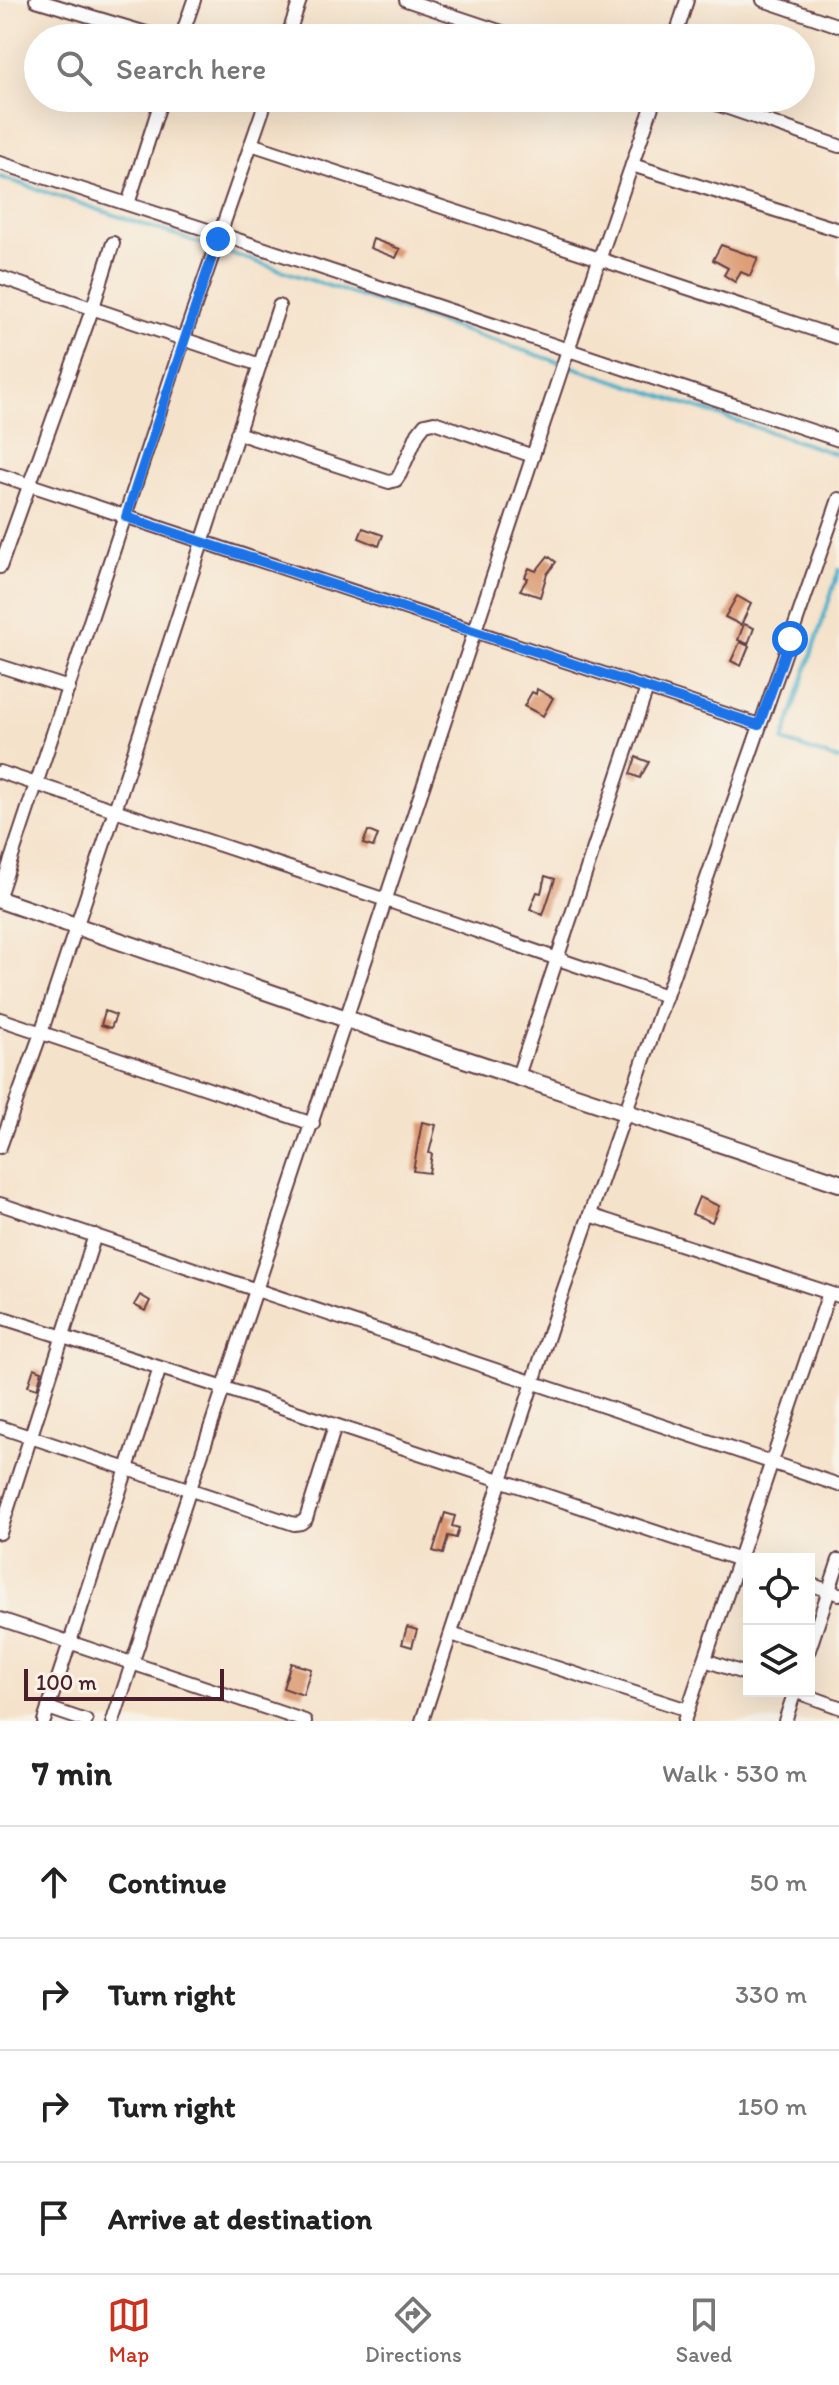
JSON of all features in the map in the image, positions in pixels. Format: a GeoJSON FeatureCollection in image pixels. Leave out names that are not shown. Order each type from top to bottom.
{"type":"FeatureCollection","features":[{"type":"Feature","properties":{"kind":"street"},"geometry":{"type":"LineString","coordinates":[[36,0],[116,24]]}},
{"type":"Feature","properties":{"kind":"street"},"geometry":{"type":"LineString","coordinates":[[186,24],[194,0]]}},
{"type":"Feature","properties":{"kind":"street"},"geometry":{"type":"LineString","coordinates":[[292,24],[300,0]]}},
{"type":"Feature","properties":{"kind":"street"},"geometry":{"type":"LineString","coordinates":[[406,0],[478,24]]}},
{"type":"Feature","properties":{"kind":"street"},"geometry":{"type":"LineString","coordinates":[[679,24],[687,0]]}},
{"type":"Feature","properties":{"kind":"street"},"geometry":{"type":"LineString","coordinates":[[763,0],[839,26]]}},
{"type":"Feature","properties":{"kind":"street"},"geometry":{"type":"LineString","coordinates":[[128,204],[158,112]]}},
{"type":"Feature","properties":{"kind":"street"},"geometry":{"type":"LineString","coordinates":[[0,893],[262,112]]}},
{"type":"Feature","properties":{"kind":"street"},"geometry":{"type":"LineString","coordinates":[[113,1721],[568,350],[650,112]]}},
{"type":"Feature","properties":{"kind":"street"},"geometry":{"type":"LineString","coordinates":[[740,112],[839,146]]}},
{"type":"Feature","properties":{"kind":"street"},"geometry":{"type":"LineString","coordinates":[[251,144],[839,338]]}},
{"type":"Feature","properties":{"kind":"street"},"geometry":{"type":"LineString","coordinates":[[0,163],[839,440]]}},
{"type":"Feature","properties":{"kind":"street"},"geometry":{"type":"LineString","coordinates":[[632,165],[839,230]]}},
{"type":"Feature","properties":{"kind":"street"},"geometry":{"type":"LineString","coordinates":[[0,567],[113,243]]}},
{"type":"Feature","properties":{"kind":"street"},"geometry":{"type":"LineString","coordinates":[[0,277],[260,365]]}},
{"type":"Feature","properties":{"kind":"street"},"geometry":{"type":"LineString","coordinates":[[0,1147],[115,810],[279,306]]}},
{"type":"Feature","properties":{"kind":"street"},"geometry":{"type":"LineString","coordinates":[[237,433],[389,482],[396,480],[400,474],[418,433],[425,424],[434,422],[533,456]]}},
{"type":"Feature","properties":{"kind":"street"},"geometry":{"type":"LineString","coordinates":[[0,475],[759,725]]}},
{"type":"Feature","properties":{"kind":"street"},"geometry":{"type":"LineString","coordinates":[[422,1721],[533,1381],[839,499]]}},
{"type":"Feature","properties":{"kind":"street"},"geometry":{"type":"LineString","coordinates":[[0,666],[69,688]]}},
{"type":"Feature","properties":{"kind":"street"},"geometry":{"type":"LineString","coordinates":[[518,1076],[647,688]]}},
{"type":"Feature","properties":{"kind":"street"},"geometry":{"type":"LineString","coordinates":[[0,772],[666,996]]}},
{"type":"Feature","properties":{"kind":"street"},"geometry":{"type":"LineString","coordinates":[[0,900],[839,1183]]}},
{"type":"Feature","properties":{"kind":"street"},"geometry":{"type":"LineString","coordinates":[[0,1019],[313,1124]]}},
{"type":"Feature","properties":{"kind":"street"},"geometry":{"type":"LineString","coordinates":[[0,1204],[839,1485]]}},
{"type":"Feature","properties":{"kind":"street"},"geometry":{"type":"LineString","coordinates":[[590,1215],[834,1294],[771,1463],[746,1553]]}},
{"type":"Feature","properties":{"kind":"street"},"geometry":{"type":"LineString","coordinates":[[0,1533],[95,1235]]}},
{"type":"Feature","properties":{"kind":"street"},"geometry":{"type":"LineString","coordinates":[[0,1317],[224,1388],[743,1562]]}},
{"type":"Feature","properties":{"kind":"street"},"geometry":{"type":"LineString","coordinates":[[86,1721],[46,1714],[160,1368]]}},
{"type":"Feature","properties":{"kind":"street"},"geometry":{"type":"LineString","coordinates":[[0,1427],[294,1524],[306,1519],[335,1426]]}},
{"type":"Feature","properties":{"kind":"street"},"geometry":{"type":"LineString","coordinates":[[815,1636],[834,1592],[839,1560]]}},
{"type":"Feature","properties":{"kind":"street"},"geometry":{"type":"LineString","coordinates":[[451,1634],[686,1715],[743,1565]]}},
{"type":"Feature","properties":{"kind":"street"},"geometry":{"type":"LineString","coordinates":[[0,1619],[305,1721]]}},
{"type":"Feature","properties":{"kind":"street"},"geometry":{"type":"LineString","coordinates":[[705,1660],[743,1673]]}},
{"type":"Feature","properties":{"kind":"street"},"geometry":{"type":"LineString","coordinates":[[785,1721],[793,1697]]}},
{"type":"Feature","properties":{"kind":"street"},"geometry":{"type":"LineString","coordinates":[[812,1697],[839,1707]]}},
{"type":"Feature","properties":{"kind":"building"},"geometry":{"type":"Polygon","coordinates":[[[373,239],[400,249],[396,258],[370,248],[373,239]]]}},
{"type":"Feature","properties":{"kind":"building"},"geometry":{"type":"Polygon","coordinates":[[[721,245],[758,258],[750,276],[741,272],[735,282],[724,275],[728,268],[713,260],[721,245]]]}},
{"type":"Feature","properties":{"kind":"building"},"geometry":{"type":"Polygon","coordinates":[[[363,528],[383,535],[379,546],[359,538],[363,528]]]}},
{"type":"Feature","properties":{"kind":"building"},"geometry":{"type":"Polygon","coordinates":[[[548,556],[556,562],[547,574],[540,597],[520,590],[528,578],[525,577],[529,568],[536,571],[548,556]]]}},
{"type":"Feature","properties":{"kind":"building"},"geometry":{"type":"Polygon","coordinates":[[[737,596],[751,604],[741,625],[725,617],[737,596]]]}},
{"type":"Feature","properties":{"kind":"building"},"geometry":{"type":"Polygon","coordinates":[[[744,624],[754,628],[748,644],[738,640],[744,624]]]}},
{"type":"Feature","properties":{"kind":"building"},"geometry":{"type":"Polygon","coordinates":[[[740,642],[749,646],[741,666],[731,661],[740,642]]]}},
{"type":"Feature","properties":{"kind":"building"},"geometry":{"type":"Polygon","coordinates":[[[537,689],[553,698],[543,716],[524,706],[537,689]]]}},
{"type":"Feature","properties":{"kind":"building"},"geometry":{"type":"Polygon","coordinates":[[[636,757],[649,762],[640,778],[630,774],[636,757]]]}},
{"type":"Feature","properties":{"kind":"building"},"geometry":{"type":"Polygon","coordinates":[[[368,831],[378,835],[373,847],[363,844],[368,831]]]}},
{"type":"Feature","properties":{"kind":"building"},"geometry":{"type":"Polygon","coordinates":[[[545,876],[555,879],[543,915],[530,909],[537,892],[541,893],[545,876]]]}},
{"type":"Feature","properties":{"kind":"building"},"geometry":{"type":"Polygon","coordinates":[[[105,1011],[116,1015],[111,1028],[101,1025],[105,1011]]]}},
{"type":"Feature","properties":{"kind":"building"},"geometry":{"type":"Polygon","coordinates":[[[422,1122],[436,1125],[429,1153],[432,1154],[429,1173],[413,1171],[422,1122]]]}},
{"type":"Feature","properties":{"kind":"building"},"geometry":{"type":"Polygon","coordinates":[[[699,1197],[719,1206],[712,1222],[692,1214],[699,1197]]]}},
{"type":"Feature","properties":{"kind":"building"},"geometry":{"type":"Polygon","coordinates":[[[140,1295],[150,1301],[145,1311],[134,1305],[140,1295]]]}},
{"type":"Feature","properties":{"kind":"building"},"geometry":{"type":"Polygon","coordinates":[[[34,1368],[42,1371],[37,1389],[28,1386],[34,1368]]]}},
{"type":"Feature","properties":{"kind":"building"},"geometry":{"type":"Polygon","coordinates":[[[445,1513],[455,1516],[452,1526],[459,1528],[456,1538],[448,1536],[443,1554],[433,1551],[445,1513]]]}},
{"type":"Feature","properties":{"kind":"building"},"geometry":{"type":"Polygon","coordinates":[[[407,1627],[417,1630],[412,1647],[402,1644],[407,1627]]]}},
{"type":"Feature","properties":{"kind":"building"},"geometry":{"type":"Polygon","coordinates":[[[291,1663],[311,1669],[303,1695],[283,1688],[291,1663]]]}},
{"type":"Feature","properties":{"kind":"waterway"},"geometry":{"type":"LineString","coordinates":[[0,177],[839,455]]}},
{"type":"Feature","properties":{"kind":"waterway"},"geometry":{"type":"LineString","coordinates":[[839,570],[783,741],[839,760]]}},
{"type":"Feature","properties":{"kind":"route"},"geometry":{"type":"LineString","coordinates":[[218,239],[126,517],[759,725],[790,639]]}}]}
